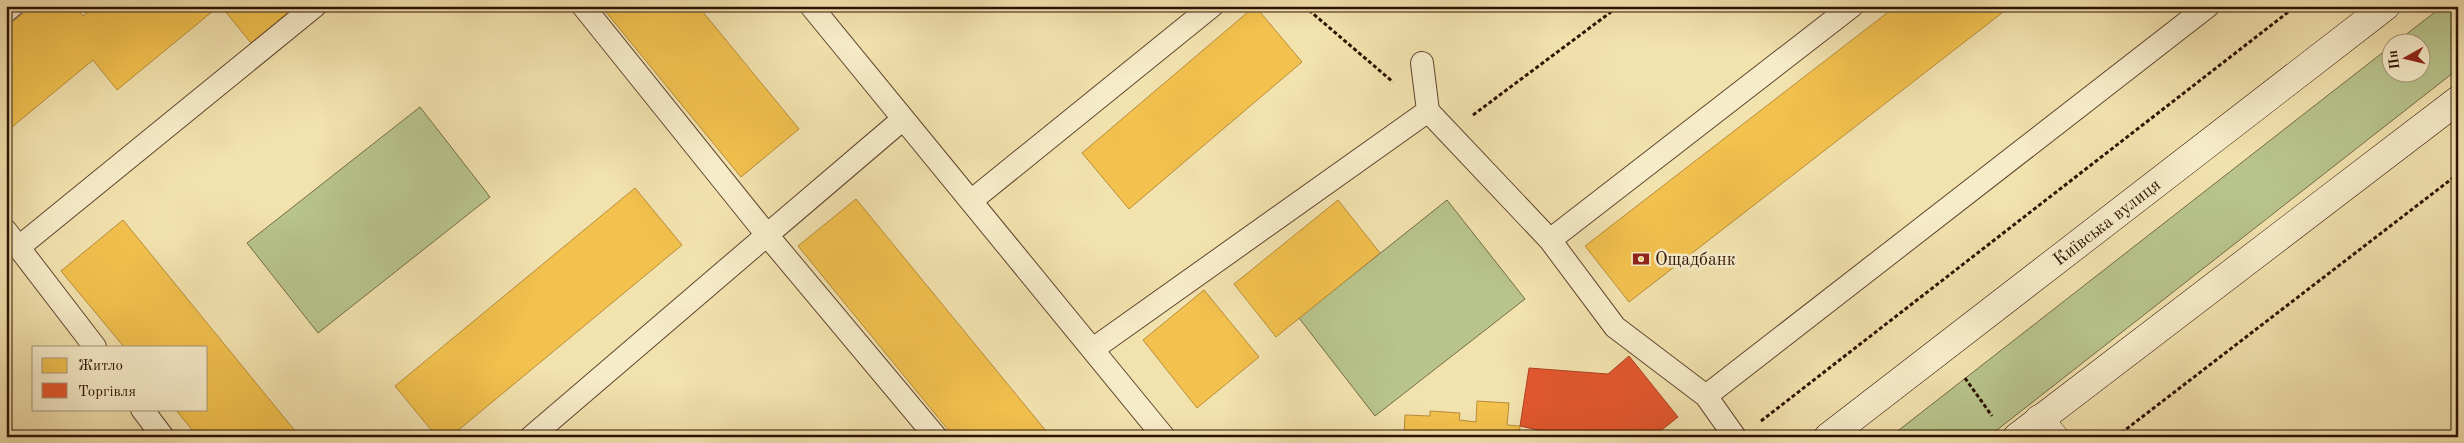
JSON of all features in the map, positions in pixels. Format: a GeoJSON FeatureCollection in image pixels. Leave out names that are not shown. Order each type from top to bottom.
{"type":"FeatureCollection","features":[{"type":"Feature","properties":{"kind":"main road","name":"Київська вулиця"},"geometry":{"type":"LineString","coordinates":[[1828,437],[2386,6]]}},
{"type":"Feature","properties":{"kind":"main road"},"geometry":{"type":"LineString","coordinates":[[2017,437],[2047,428],[2458,100]]}},
{"type":"Feature","properties":{"kind":"lane"},"geometry":{"type":"LineString","coordinates":[[6,11],[12,6]]}},
{"type":"Feature","properties":{"kind":"lane"},"geometry":{"type":"LineString","coordinates":[[94,346],[13,239],[315,6]]}},
{"type":"Feature","properties":{"kind":"lane"},"geometry":{"type":"LineString","coordinates":[[583,6],[767,235],[936,437]]}},
{"type":"Feature","properties":{"kind":"lane"},"geometry":{"type":"LineString","coordinates":[[811,6],[1164,437]]}},
{"type":"Feature","properties":{"kind":"lane"},"geometry":{"type":"LineString","coordinates":[[971,200],[1212,6]]}},
{"type":"Feature","properties":{"kind":"lane"},"geometry":{"type":"LineString","coordinates":[[1550,240],[1852,6]]}},
{"type":"Feature","properties":{"kind":"lane"},"geometry":{"type":"LineString","coordinates":[[1706,396],[2208,6]]}},
{"type":"Feature","properties":{"kind":"lane"},"geometry":{"type":"LineString","coordinates":[[1422,63],[1428,111],[1550,240],[1615,327],[1706,396],[1735,437]]}},
{"type":"Feature","properties":{"kind":"lane"},"geometry":{"type":"LineString","coordinates":[[1093,349],[1428,111]]}},
{"type":"Feature","properties":{"kind":"lane"},"geometry":{"type":"LineString","coordinates":[[531,437],[904,119]]}},
{"type":"Feature","properties":{"kind":"lane"},"geometry":{"type":"LineString","coordinates":[[143,410],[163,437]]}},
{"type":"Feature","properties":{"kind":"path"},"geometry":{"type":"LineString","coordinates":[[1304,6],[1428,111],[1475,116],[1620,6]]}},
{"type":"Feature","properties":{"kind":"path"},"geometry":{"type":"LineString","coordinates":[[1756,425],[2296,6]]}},
{"type":"Feature","properties":{"kind":"path"},"geometry":{"type":"LineString","coordinates":[[2116,437],[2458,174]]}},
{"type":"Feature","properties":{"kind":"path"},"geometry":{"type":"LineString","coordinates":[[1965,378],[1994,419]]}},
{"type":"Feature","properties":{"kind":"green space"},"geometry":{"type":"Polygon","coordinates":[[[2443,6],[2458,6],[2458,69],[1988,437],[1890,437],[2382,53],[2382,82],[2432,82],[2432,32],[2409,32],[2443,6]]]}},
{"type":"Feature","properties":{"kind":"green space"},"geometry":{"type":"Polygon","coordinates":[[[420,107],[490,197],[318,333],[247,243],[420,107]]]}},
{"type":"Feature","properties":{"kind":"green space"},"geometry":{"type":"Polygon","coordinates":[[[1447,200],[1525,299],[1375,416],[1299,318],[1447,200]]]}},
{"type":"Feature","properties":{"kind":"building: Житло"},"geometry":{"type":"Polygon","coordinates":[[[32,6],[75,6],[83,16],[95,6],[219,6],[117,90],[93,60],[6,132],[6,27],[32,6]]]}},
{"type":"Feature","properties":{"kind":"building: Житло"},"geometry":{"type":"Polygon","coordinates":[[[221,6],[296,6],[251,43],[221,6]]]}},
{"type":"Feature","properties":{"kind":"building: Житло"},"geometry":{"type":"Polygon","coordinates":[[[601,6],[698,6],[799,129],[741,177],[601,6]]]}},
{"type":"Feature","properties":{"kind":"building: Житло"},"geometry":{"type":"Polygon","coordinates":[[[1255,6],[1302,62],[1129,209],[1082,153],[1255,6]]]}},
{"type":"Feature","properties":{"kind":"building: Житло"},"geometry":{"type":"Polygon","coordinates":[[[1896,6],[2011,6],[1629,302],[1585,246],[1896,6]]]}},
{"type":"Feature","properties":{"kind":"building: Житло"},"geometry":{"type":"Polygon","coordinates":[[[635,188],[682,245],[450,437],[437,437],[395,386],[635,188]]]}},
{"type":"Feature","properties":{"kind":"building: Житло"},"geometry":{"type":"Polygon","coordinates":[[[856,199],[1051,437],[954,437],[798,246],[856,199]]]}},
{"type":"Feature","properties":{"kind":"building: Житло"},"geometry":{"type":"Polygon","coordinates":[[[1338,200],[1380,253],[1276,337],[1234,284],[1338,200]]]}},
{"type":"Feature","properties":{"kind":"building: Житло"},"geometry":{"type":"Polygon","coordinates":[[[123,220],[300,437],[198,437],[176,410],[208,410],[208,346],[123,346],[61,271],[123,220]]]}},
{"type":"Feature","properties":{"kind":"building: Житло"},"geometry":{"type":"Polygon","coordinates":[[[1204,290],[1259,357],[1197,408],[1143,340],[1204,290]]]}},
{"type":"Feature","properties":{"kind":"building: Житло"},"geometry":{"type":"Polygon","coordinates":[[[1477,401],[1509,403],[1507,425],[1520,426],[1519,437],[1404,437],[1405,415],[1430,416],[1430,411],[1460,413],[1459,420],[1476,422],[1477,401]]]}},
{"type":"Feature","properties":{"kind":"building: Торгівля"},"geometry":{"type":"Polygon","coordinates":[[[1629,356],[1678,417],[1653,437],[1569,437],[1520,426],[1529,368],[1608,374],[1629,356]]]}},
{"type":"Feature","properties":{"kind":"place","name":"Ощадбанк"},"geometry":{"type":"Point","coordinates":[1641,259]}}]}
